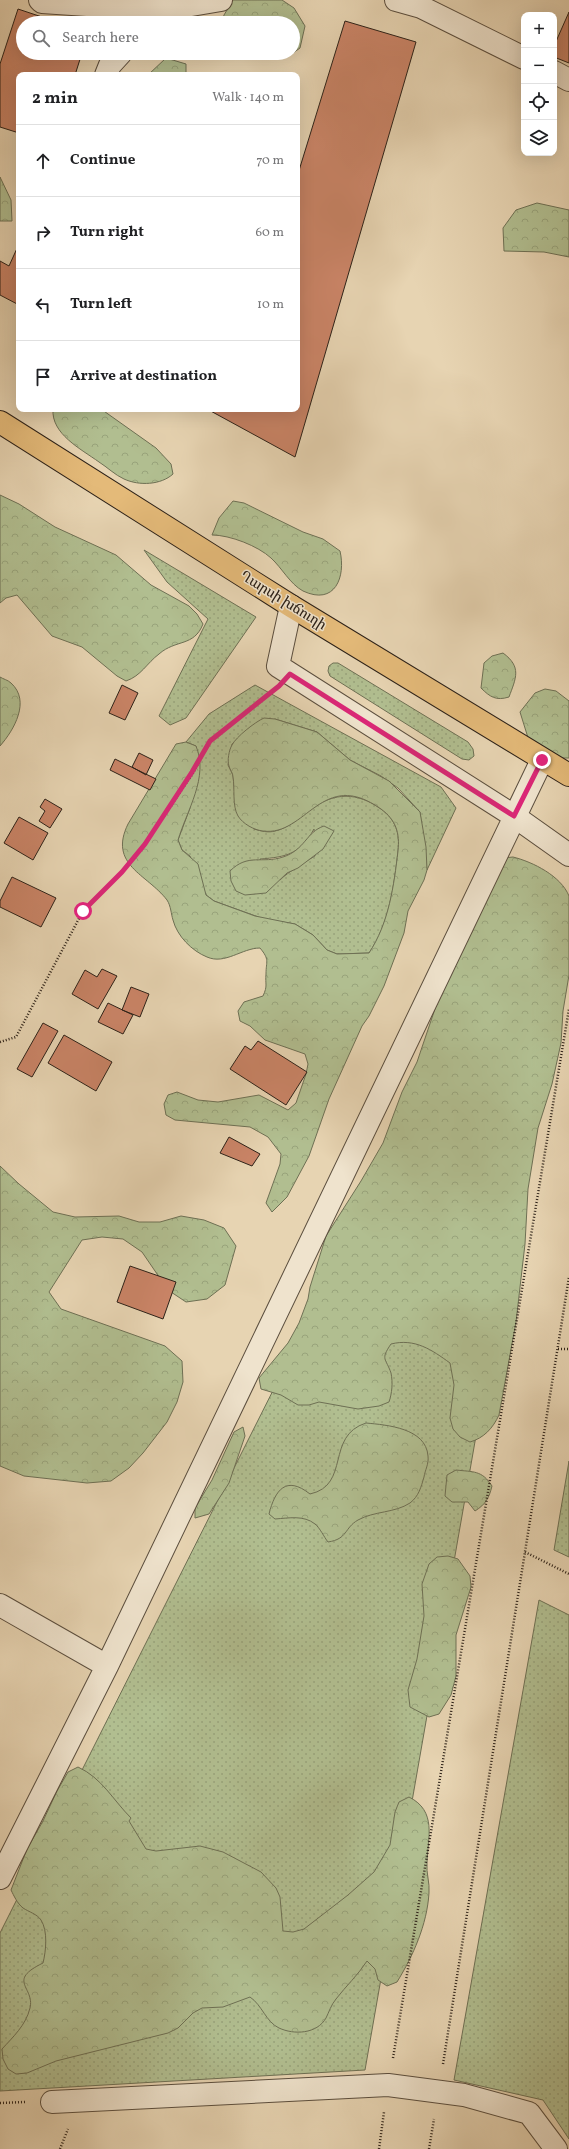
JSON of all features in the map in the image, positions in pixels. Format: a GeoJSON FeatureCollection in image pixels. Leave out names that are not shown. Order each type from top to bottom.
{"type":"FeatureCollection","features":[{"type":"Feature","properties":{"kind":"main road","name":"Ղարսի խճուղի"},"geometry":{"type":"LineString","coordinates":[[0,422],[291,606],[542,760],[569,775]]}},
{"type":"Feature","properties":{"kind":"street"},"geometry":{"type":"LineString","coordinates":[[40,0],[42,2],[148,16]]}},
{"type":"Feature","properties":{"kind":"street"},"geometry":{"type":"LineString","coordinates":[[160,16],[221,0]]}},
{"type":"Feature","properties":{"kind":"street"},"geometry":{"type":"LineString","coordinates":[[396,0],[421,7],[521,57]]}},
{"type":"Feature","properties":{"kind":"street"},"geometry":{"type":"LineString","coordinates":[[107,72],[110,65],[115,60]]}},
{"type":"Feature","properties":{"kind":"street"},"geometry":{"type":"LineString","coordinates":[[557,74],[569,80]]}},
{"type":"Feature","properties":{"kind":"street"},"geometry":{"type":"LineString","coordinates":[[291,606],[278,666],[514,816],[569,855]]}},
{"type":"Feature","properties":{"kind":"street"},"geometry":{"type":"LineString","coordinates":[[0,1878],[107,1666],[542,760]]}},
{"type":"Feature","properties":{"kind":"street"},"geometry":{"type":"LineString","coordinates":[[0,1605],[107,1666]]}},
{"type":"Feature","properties":{"kind":"street"},"geometry":{"type":"LineString","coordinates":[[52,2102],[388,2085],[464,2095],[529,2113],[556,2149]]}},
{"type":"Feature","properties":{"kind":"path"},"geometry":{"type":"LineString","coordinates":[[0,1042],[16,1037],[83,911],[122,872],[145,844],[192,772],[210,741],[279,686],[290,674]]}},
{"type":"Feature","properties":{"kind":"path"},"geometry":{"type":"LineString","coordinates":[[378,2149],[569,1009]]}},
{"type":"Feature","properties":{"kind":"path"},"geometry":{"type":"LineString","coordinates":[[429,2149],[495,1729],[526,1552],[569,1277]]}},
{"type":"Feature","properties":{"kind":"path"},"geometry":{"type":"LineString","coordinates":[[558,1349],[569,1349]]}},
{"type":"Feature","properties":{"kind":"path"},"geometry":{"type":"LineString","coordinates":[[526,1552],[569,1574]]}},
{"type":"Feature","properties":{"kind":"green space"},"geometry":{"type":"Polygon","coordinates":[[[233,0],[282,0],[294,8],[299,16],[224,16],[233,0]]]}},
{"type":"Feature","properties":{"kind":"green space"},"geometry":{"type":"Polygon","coordinates":[[[300,18],[305,26],[300,48],[300,18]]]}},
{"type":"Feature","properties":{"kind":"green space"},"geometry":{"type":"Polygon","coordinates":[[[164,60],[173,60],[186,64],[186,72],[151,72],[164,60]]]}},
{"type":"Feature","properties":{"kind":"green space"},"geometry":{"type":"Polygon","coordinates":[[[0,177],[11,200],[12,221],[0,221],[0,177]]]}},
{"type":"Feature","properties":{"kind":"green space"},"geometry":{"type":"Polygon","coordinates":[[[537,203],[569,210],[569,257],[544,252],[504,251],[503,228],[516,210],[537,203]]]}},
{"type":"Feature","properties":{"kind":"green space"},"geometry":{"type":"Polygon","coordinates":[[[53,412],[105,412],[156,448],[171,464],[173,474],[168,478],[150,483],[136,483],[121,477],[68,440],[57,426],[53,412]]]}},
{"type":"Feature","properties":{"kind":"green space"},"geometry":{"type":"Polygon","coordinates":[[[0,495],[19,504],[55,527],[116,555],[151,585],[189,606],[197,614],[203,624],[199,631],[190,640],[165,649],[136,676],[126,681],[117,676],[82,647],[52,636],[17,595],[6,598],[0,603],[0,495]]]}},
{"type":"Feature","properties":{"kind":"green space"},"geometry":{"type":"Polygon","coordinates":[[[233,501],[244,503],[303,532],[323,539],[340,551],[341,570],[336,586],[330,592],[323,595],[314,595],[303,591],[290,580],[271,558],[259,549],[235,539],[212,535],[219,518],[233,501]]]}},
{"type":"Feature","properties":{"kind":"green space"},"geometry":{"type":"Polygon","coordinates":[[[144,550],[256,617],[186,718],[170,725],[159,716],[208,619],[167,582],[144,550]]]}},
{"type":"Feature","properties":{"kind":"green space"},"geometry":{"type":"Polygon","coordinates":[[[503,653],[513,663],[516,673],[509,697],[500,699],[490,696],[481,688],[484,663],[492,656],[503,653]]]}},
{"type":"Feature","properties":{"kind":"green space"},"geometry":{"type":"Polygon","coordinates":[[[333,663],[338,663],[468,742],[473,749],[474,756],[469,760],[462,759],[330,676],[328,671],[329,666],[333,663]]]}},
{"type":"Feature","properties":{"kind":"green space"},"geometry":{"type":"Polygon","coordinates":[[[0,677],[10,682],[17,690],[20,698],[20,707],[15,724],[0,746],[0,677]]]}},
{"type":"Feature","properties":{"kind":"green space"},"geometry":{"type":"Polygon","coordinates":[[[255,685],[441,787],[456,808],[427,870],[420,812],[398,788],[381,776],[350,760],[317,732],[275,719],[247,731],[232,744],[228,765],[233,775],[236,805],[254,829],[267,832],[280,830],[320,803],[329,799],[346,796],[363,799],[372,803],[386,813],[393,822],[396,827],[398,844],[390,904],[376,942],[369,953],[337,954],[327,950],[313,935],[295,924],[264,919],[214,901],[206,895],[190,856],[182,850],[178,840],[190,808],[196,746],[186,742],[209,714],[255,685]],[[314,829],[303,844],[292,853],[278,857],[260,859],[280,880],[292,870],[315,856],[314,829]]]}},
{"type":"Feature","properties":{"kind":"green space"},"geometry":{"type":"Polygon","coordinates":[[[545,689],[556,691],[569,701],[569,758],[555,758],[529,741],[520,712],[535,693],[545,689]]]}},
{"type":"Feature","properties":{"kind":"green space"},"geometry":{"type":"Polygon","coordinates":[[[264,718],[275,719],[317,732],[350,760],[389,781],[420,812],[426,847],[427,870],[424,880],[408,911],[404,933],[384,986],[369,1016],[362,1026],[329,1099],[309,1156],[287,1197],[272,1212],[266,1203],[280,1164],[281,1154],[268,1137],[250,1127],[175,1120],[166,1115],[164,1104],[168,1095],[177,1092],[198,1100],[218,1102],[259,1095],[288,1110],[296,1103],[308,1064],[305,1054],[265,1040],[250,1026],[240,1021],[238,1011],[244,1002],[263,996],[265,992],[267,963],[265,955],[260,948],[227,958],[214,959],[196,951],[178,932],[167,900],[159,891],[132,868],[126,859],[123,850],[123,838],[128,824],[176,744],[186,742],[196,746],[200,770],[198,781],[178,840],[182,850],[198,864],[206,895],[214,901],[255,916],[295,924],[313,935],[327,950],[337,954],[369,953],[376,941],[390,904],[398,844],[396,827],[386,813],[381,809],[361,798],[344,796],[329,799],[316,806],[291,824],[278,830],[263,831],[252,828],[243,822],[236,812],[234,802],[234,781],[228,764],[229,753],[237,738],[251,726],[264,718]]]}},
{"type":"Feature","properties":{"kind":"green space"},"geometry":{"type":"Polygon","coordinates":[[[324,826],[334,831],[323,849],[298,868],[287,873],[266,893],[245,895],[236,891],[231,881],[230,871],[243,862],[275,859],[290,854],[301,846],[313,832],[324,826]]]}},
{"type":"Feature","properties":{"kind":"green space"},"geometry":{"type":"Polygon","coordinates":[[[513,857],[529,862],[546,871],[560,882],[569,896],[569,975],[563,1011],[561,1043],[552,1084],[538,1128],[528,1189],[525,1244],[516,1322],[499,1415],[491,1428],[480,1438],[470,1442],[460,1437],[453,1429],[450,1418],[454,1385],[450,1363],[423,1346],[408,1343],[391,1344],[385,1356],[392,1380],[389,1402],[379,1406],[358,1409],[319,1402],[309,1405],[298,1405],[281,1395],[261,1389],[259,1378],[288,1343],[299,1323],[308,1299],[310,1287],[326,1236],[383,1143],[402,1092],[417,1062],[439,997],[503,858],[513,857]]]}},
{"type":"Feature","properties":{"kind":"green space"},"geometry":{"type":"Polygon","coordinates":[[[567,916],[365,2070],[0,2091],[0,1933],[388,1162],[567,916]]]}},
{"type":"Feature","properties":{"kind":"green space"},"geometry":{"type":"Polygon","coordinates":[[[0,1166],[53,1212],[75,1217],[119,1216],[139,1222],[160,1222],[181,1216],[204,1220],[224,1228],[236,1246],[225,1285],[207,1299],[186,1302],[168,1290],[142,1252],[123,1239],[102,1237],[82,1240],[49,1292],[61,1309],[165,1346],[182,1361],[183,1382],[177,1402],[167,1422],[143,1453],[129,1468],[111,1481],[87,1483],[24,1476],[0,1466],[0,1166]]]}},
{"type":"Feature","properties":{"kind":"green space"},"geometry":{"type":"Polygon","coordinates":[[[366,1423],[384,1425],[404,1430],[420,1439],[426,1447],[428,1459],[421,1488],[410,1503],[398,1509],[364,1517],[350,1526],[343,1536],[334,1541],[328,1542],[319,1528],[311,1521],[301,1518],[275,1519],[269,1514],[278,1492],[283,1488],[294,1486],[302,1488],[310,1494],[322,1489],[330,1481],[335,1471],[341,1449],[346,1438],[354,1429],[366,1423]]]}},
{"type":"Feature","properties":{"kind":"green space"},"geometry":{"type":"Polygon","coordinates":[[[243,1427],[245,1436],[229,1483],[209,1514],[195,1518],[195,1508],[212,1480],[234,1432],[243,1427]]]}},
{"type":"Feature","properties":{"kind":"green space"},"geometry":{"type":"Polygon","coordinates":[[[569,1461],[569,1557],[554,1550],[569,1461]]]}},
{"type":"Feature","properties":{"kind":"green space"},"geometry":{"type":"Polygon","coordinates":[[[456,1470],[481,1474],[492,1486],[490,1494],[482,1506],[475,1511],[468,1502],[452,1502],[445,1496],[447,1475],[456,1470]]]}},
{"type":"Feature","properties":{"kind":"green space"},"geometry":{"type":"Polygon","coordinates":[[[448,1556],[458,1559],[470,1576],[471,1587],[456,1635],[456,1676],[451,1695],[439,1714],[429,1717],[410,1707],[408,1690],[417,1659],[424,1616],[422,1584],[429,1564],[437,1557],[448,1556]]]}},
{"type":"Feature","properties":{"kind":"green space"},"geometry":{"type":"Polygon","coordinates":[[[539,1600],[569,1615],[569,2139],[543,2100],[454,2080],[539,1600]]]}},
{"type":"Feature","properties":{"kind":"green space"},"geometry":{"type":"Polygon","coordinates":[[[78,1767],[101,1783],[131,1818],[129,1821],[146,1849],[156,1851],[200,1846],[223,1852],[261,1872],[276,1888],[280,1897],[283,1931],[293,1932],[304,1929],[348,1895],[374,1872],[390,1845],[395,1812],[399,1802],[409,1797],[418,1803],[424,1810],[429,1826],[427,1867],[429,1889],[428,1905],[414,1951],[397,1982],[387,1986],[378,1980],[375,1969],[367,1961],[334,2001],[322,2023],[305,2032],[291,2032],[279,2028],[267,2018],[258,2004],[250,1997],[223,2007],[202,2008],[193,2013],[178,2028],[168,2033],[56,2061],[27,2073],[16,2074],[8,2069],[3,2059],[2,2049],[19,2030],[28,2014],[30,2001],[24,1980],[26,1975],[32,1969],[43,1963],[46,1941],[45,1930],[41,1920],[21,1906],[11,1890],[27,1849],[43,1821],[57,1791],[68,1772],[78,1767]]]}},
{"type":"Feature","properties":{"kind":"building"},"geometry":{"type":"Polygon","coordinates":[[[18,9],[39,16],[16,16],[16,60],[80,60],[76,72],[16,72],[16,132],[0,127],[0,64],[18,9]]]}},
{"type":"Feature","properties":{"kind":"building"},"geometry":{"type":"Polygon","coordinates":[[[569,12],[569,63],[557,58],[557,39],[569,12]]]}},
{"type":"Feature","properties":{"kind":"building"},"geometry":{"type":"Polygon","coordinates":[[[345,21],[416,42],[295,457],[212,412],[300,412],[300,167],[345,21]]]}},
{"type":"Feature","properties":{"kind":"building"},"geometry":{"type":"Polygon","coordinates":[[[16,251],[16,303],[0,295],[0,261],[9,266],[16,251]]]}},
{"type":"Feature","properties":{"kind":"building"},"geometry":{"type":"Polygon","coordinates":[[[122,685],[138,693],[125,720],[109,713],[122,685]]]}},
{"type":"Feature","properties":{"kind":"building"},"geometry":{"type":"Polygon","coordinates":[[[139,753],[153,760],[146,775],[132,767],[139,753]]]}},
{"type":"Feature","properties":{"kind":"building"},"geometry":{"type":"Polygon","coordinates":[[[115,759],[156,779],[150,790],[110,770],[115,759]]]}},
{"type":"Feature","properties":{"kind":"building"},"geometry":{"type":"Polygon","coordinates":[[[45,799],[62,809],[50,828],[39,821],[45,811],[40,807],[45,799]]]}},
{"type":"Feature","properties":{"kind":"building"},"geometry":{"type":"Polygon","coordinates":[[[19,817],[48,833],[33,860],[4,843],[19,817]]]}},
{"type":"Feature","properties":{"kind":"building"},"geometry":{"type":"Polygon","coordinates":[[[12,877],[56,898],[41,927],[0,907],[0,901],[12,877]]]}},
{"type":"Feature","properties":{"kind":"building"},"geometry":{"type":"Polygon","coordinates":[[[102,969],[117,976],[98,1009],[72,994],[85,970],[97,977],[102,969]]]}},
{"type":"Feature","properties":{"kind":"building"},"geometry":{"type":"Polygon","coordinates":[[[131,987],[149,994],[140,1017],[122,1010],[131,987]]]}},
{"type":"Feature","properties":{"kind":"building"},"geometry":{"type":"Polygon","coordinates":[[[108,1003],[133,1015],[123,1034],[98,1022],[108,1003]]]}},
{"type":"Feature","properties":{"kind":"building"},"geometry":{"type":"Polygon","coordinates":[[[43,1023],[58,1031],[32,1077],[17,1069],[43,1023]]]}},
{"type":"Feature","properties":{"kind":"building"},"geometry":{"type":"Polygon","coordinates":[[[64,1035],[112,1062],[96,1091],[48,1063],[64,1035]]]}},
{"type":"Feature","properties":{"kind":"building"},"geometry":{"type":"Polygon","coordinates":[[[258,1041],[307,1072],[286,1105],[230,1069],[245,1046],[251,1050],[258,1041]]]}},
{"type":"Feature","properties":{"kind":"building"},"geometry":{"type":"Polygon","coordinates":[[[229,1137],[260,1154],[252,1166],[220,1153],[229,1137]]]}},
{"type":"Feature","properties":{"kind":"building"},"geometry":{"type":"Polygon","coordinates":[[[130,1266],[176,1282],[163,1319],[117,1302],[130,1266]]]}},
{"type":"Feature","properties":{"kind":"route"},"geometry":{"type":"LineString","coordinates":[[83,911],[122,872],[145,844],[192,772],[210,741],[279,686],[290,674],[514,816],[542,760]]}}]}
